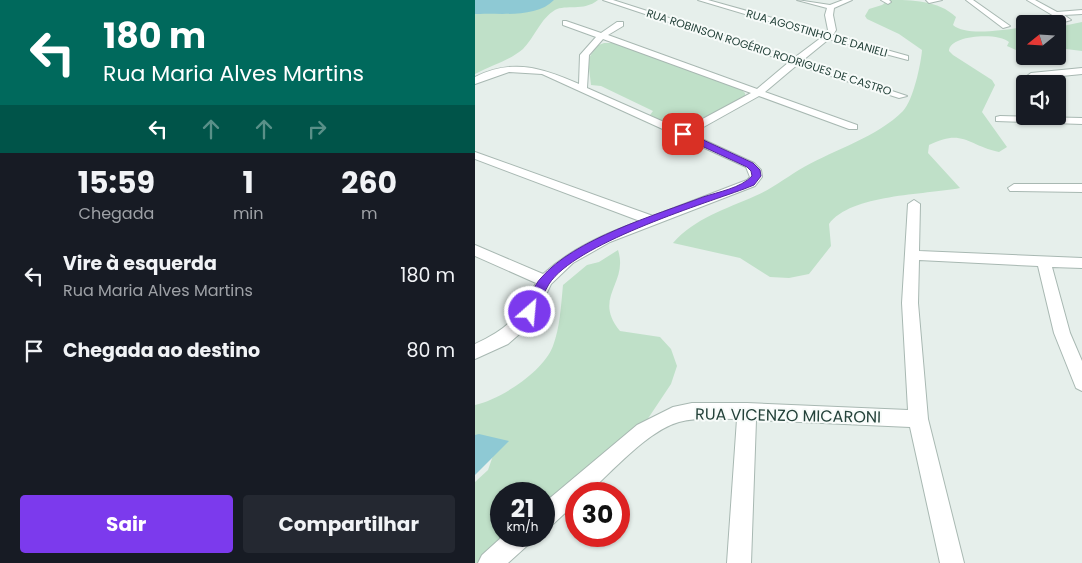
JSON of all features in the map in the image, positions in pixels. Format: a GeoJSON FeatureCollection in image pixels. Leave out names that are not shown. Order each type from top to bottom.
{"type":"FeatureCollection","features":[{"type":"Feature","properties":{"kind":"street","name":"RUA ROBINSON ROGÉRIO RODRIGUES DE CASTRO"},"geometry":{"type":"LineString","coordinates":[[606,0],[637,7],[903,96]]}},
{"type":"Feature","properties":{"kind":"street","name":"RUA AGOSTINHO DE DANIELI"},"geometry":{"type":"LineString","coordinates":[[701,0],[905,58]]}},
{"type":"Feature","properties":{"kind":"street"},"geometry":{"type":"LineString","coordinates":[[800,0],[831,8],[849,0]]}},
{"type":"Feature","properties":{"kind":"street"},"geometry":{"type":"LineString","coordinates":[[929,1],[939,0]]}},
{"type":"Feature","properties":{"kind":"street"},"geometry":{"type":"LineString","coordinates":[[969,0],[1006,26]]}},
{"type":"Feature","properties":{"kind":"street"},"geometry":{"type":"LineString","coordinates":[[1030,0],[1067,20]]}},
{"type":"Feature","properties":{"kind":"street"},"geometry":{"type":"LineString","coordinates":[[582,89],[584,86],[583,62],[586,53],[637,7]]}},
{"type":"Feature","properties":{"kind":"street"},"geometry":{"type":"LineString","coordinates":[[683,134],[759,93],[828,36],[832,30],[829,14],[831,8]]}},
{"type":"Feature","properties":{"kind":"street"},"geometry":{"type":"LineString","coordinates":[[1055,14],[1082,12]]}},
{"type":"Feature","properties":{"kind":"street"},"geometry":{"type":"LineString","coordinates":[[566,23],[853,127]]}},
{"type":"Feature","properties":{"kind":"street"},"geometry":{"type":"LineString","coordinates":[[475,81],[494,72],[534,69],[557,77],[750,165],[755,170],[756,176],[751,183],[651,220],[587,248],[568,260],[545,281],[530,312],[518,326],[502,339],[475,352]]}},
{"type":"Feature","properties":{"kind":"street"},"geometry":{"type":"LineString","coordinates":[[557,77],[584,71]]}},
{"type":"Feature","properties":{"kind":"street"},"geometry":{"type":"LineString","coordinates":[[1041,75],[1082,71]]}},
{"type":"Feature","properties":{"kind":"street"},"geometry":{"type":"LineString","coordinates":[[1000,119],[1082,121]]}},
{"type":"Feature","properties":{"kind":"street"},"geometry":{"type":"LineString","coordinates":[[475,155],[651,220]]}},
{"type":"Feature","properties":{"kind":"street"},"geometry":{"type":"LineString","coordinates":[[1014,188],[1082,188]]}},
{"type":"Feature","properties":{"kind":"street"},"geometry":{"type":"LineString","coordinates":[[914,204],[910,303],[918,418],[952,563]]}},
{"type":"Feature","properties":{"kind":"street"},"geometry":{"type":"LineString","coordinates":[[475,250],[545,281]]}},
{"type":"Feature","properties":{"kind":"street"},"geometry":{"type":"LineString","coordinates":[[912,255],[1082,263]]}},
{"type":"Feature","properties":{"kind":"street"},"geometry":{"type":"LineString","coordinates":[[1044,262],[1062,333],[1082,383]]}},
{"type":"Feature","properties":{"kind":"street","name":"RUA VICENZO MICARONI"},"geometry":{"type":"LineString","coordinates":[[555,508],[658,422],[673,415],[691,411],[747,411],[918,418]]}},
{"type":"Feature","properties":{"kind":"street"},"geometry":{"type":"LineString","coordinates":[[739,563],[747,411]]}},
{"type":"Feature","properties":{"kind":"street"},"geometry":{"type":"LineString","coordinates":[[490,563],[508,547]]}},
{"type":"Feature","properties":{"kind":"green space"},"geometry":{"type":"Polygon","coordinates":[[[475,0],[598,0],[587,6],[555,10],[546,18],[518,53],[475,74],[475,0]]]}},
{"type":"Feature","properties":{"kind":"green space"},"geometry":{"type":"Polygon","coordinates":[[[889,0],[933,4],[949,11],[956,17],[953,25],[967,31],[1016,28],[1016,50],[1007,46],[1009,42],[1003,39],[985,36],[965,38],[957,41],[951,46],[949,51],[992,80],[995,85],[982,112],[1007,147],[999,152],[958,138],[940,140],[929,145],[928,153],[960,188],[889,197],[871,201],[839,214],[829,224],[831,246],[809,274],[789,278],[770,277],[740,258],[673,243],[682,234],[701,221],[761,193],[816,160],[869,135],[893,120],[903,111],[913,91],[922,50],[899,34],[867,19],[865,16],[869,9],[882,5],[889,0]]]}},
{"type":"Feature","properties":{"kind":"green space"},"geometry":{"type":"Polygon","coordinates":[[[1082,22],[1082,51],[1066,49],[1066,25],[1082,22]]]}},
{"type":"Feature","properties":{"kind":"green space"},"geometry":{"type":"Polygon","coordinates":[[[604,43],[616,43],[742,90],[745,93],[745,97],[684,127],[673,127],[650,115],[653,111],[601,86],[591,85],[588,60],[596,46],[604,43]]]}},
{"type":"Feature","properties":{"kind":"green space"},"geometry":{"type":"Polygon","coordinates":[[[618,250],[619,272],[610,299],[609,309],[612,319],[620,331],[660,337],[671,349],[677,366],[671,384],[643,426],[574,482],[565,482],[565,489],[555,497],[555,482],[490,482],[490,547],[496,547],[479,563],[475,563],[475,482],[488,470],[497,444],[475,444],[475,405],[497,397],[520,383],[531,375],[548,356],[557,331],[563,285],[587,265],[599,262],[618,250]]]}},
{"type":"Feature","properties":{"kind":"water"},"geometry":{"type":"Polygon","coordinates":[[[475,0],[554,0],[547,6],[529,12],[475,14],[475,0]]]}},
{"type":"Feature","properties":{"kind":"water"},"geometry":{"type":"Polygon","coordinates":[[[479,434],[509,441],[475,475],[475,435],[479,434]]]}},
{"type":"Feature","properties":{"kind":"route"},"geometry":{"type":"LineString","coordinates":[[530,312],[545,281],[568,260],[587,248],[651,220],[751,183],[756,176],[755,170],[750,165],[683,134]]}}]}
